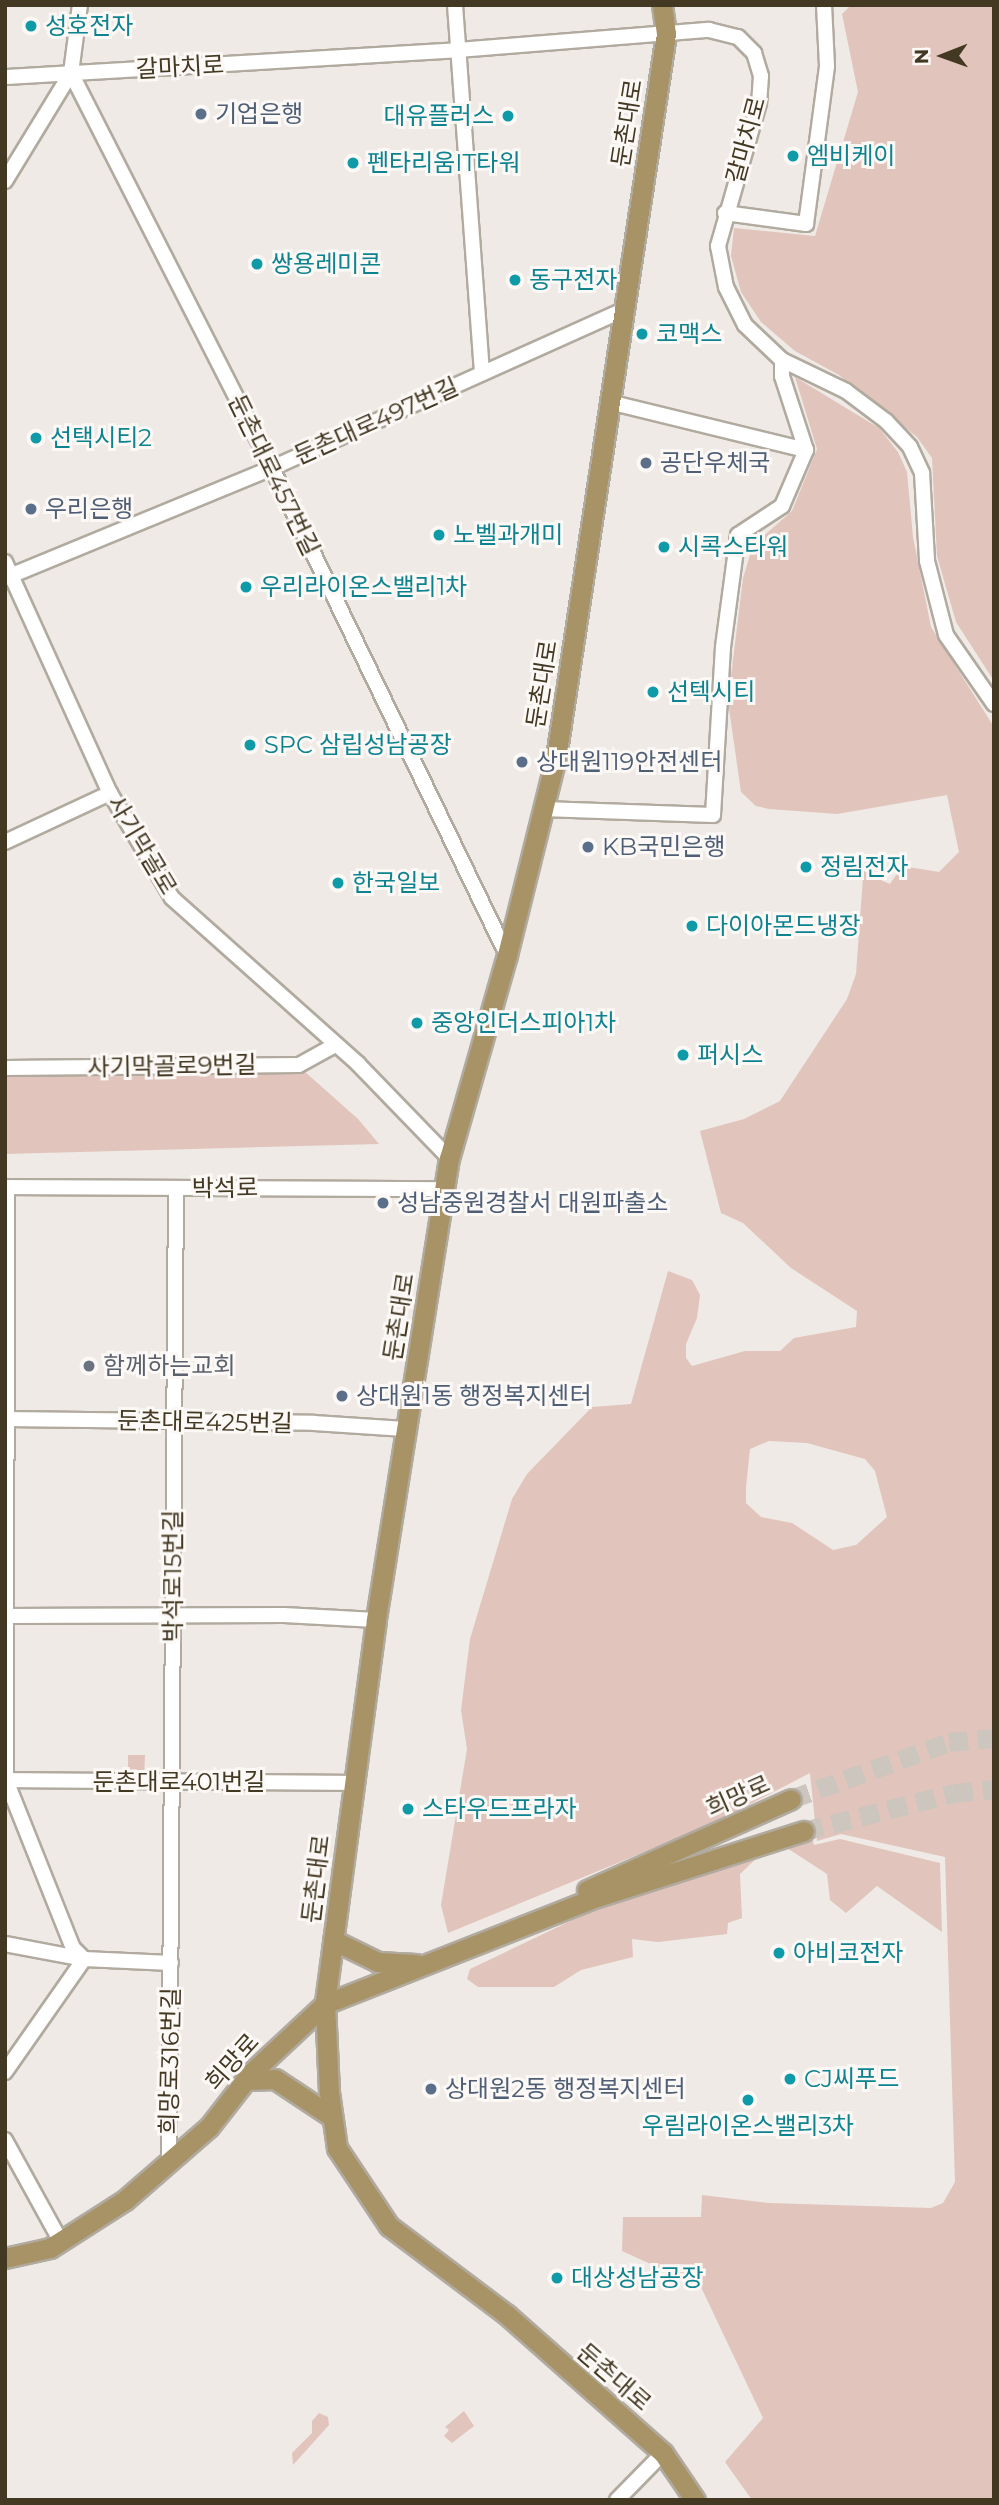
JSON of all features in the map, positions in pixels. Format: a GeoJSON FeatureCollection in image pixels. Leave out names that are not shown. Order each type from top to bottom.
{"type":"FeatureCollection","features":[{"type":"Feature","properties":{"kind":"main road","name":"둔촌대로"},"geometry":{"type":"LineString","coordinates":[[662,5],[666,34],[556,757],[507,955],[449,1158],[376,1620],[325,2004],[331,2116],[337,2148],[389,2226],[507,2315],[663,2453],[695,2500]]}},
{"type":"Feature","properties":{"kind":"main road","name":"희망로"},"geometry":{"type":"LineString","coordinates":[[516,1930],[587,1889],[791,1799]]}},
{"type":"Feature","properties":{"kind":"main road","name":"희망로"},"geometry":{"type":"LineString","coordinates":[[5,2258],[61,2242],[125,2200],[209,2127],[246,2080],[325,2004],[597,1897],[804,1831]]}},
{"type":"Feature","properties":{"kind":"main road"},"geometry":{"type":"LineString","coordinates":[[333,1940],[378,1962],[424,1966]]}},
{"type":"Feature","properties":{"kind":"main road"},"geometry":{"type":"LineString","coordinates":[[246,2080],[275,2079],[331,2116]]}},
{"type":"Feature","properties":{"kind":"street"},"geometry":{"type":"LineString","coordinates":[[5,181],[71,73],[80,5]]}},
{"type":"Feature","properties":{"kind":"street"},"geometry":{"type":"LineString","coordinates":[[455,5],[482,373]]}},
{"type":"Feature","properties":{"kind":"street"},"geometry":{"type":"LineString","coordinates":[[725,213],[806,224],[827,66],[824,5]]}},
{"type":"Feature","properties":{"kind":"street","name":"갈마치로"},"geometry":{"type":"LineString","coordinates":[[5,77],[458,50],[709,30],[738,37],[754,53],[761,76],[759,103],[725,213],[718,246],[726,287],[745,325],[782,360],[846,391],[886,421],[910,447],[922,473],[926,561],[946,635],[994,704]]}},
{"type":"Feature","properties":{"kind":"street","name":"둔촌대로457번길"},"geometry":{"type":"LineString","coordinates":[[71,73],[272,468],[507,955]]}},
{"type":"Feature","properties":{"kind":"street","name":"둔촌대로497번길"},"geometry":{"type":"LineString","coordinates":[[7,572],[272,468],[622,311]]}},
{"type":"Feature","properties":{"kind":"street"},"geometry":{"type":"LineString","coordinates":[[543,809],[713,815],[723,648],[738,536],[782,506],[806,450],[782,376],[782,360]]}},
{"type":"Feature","properties":{"kind":"street"},"geometry":{"type":"LineString","coordinates":[[609,402],[806,450]]}},
{"type":"Feature","properties":{"kind":"street","name":"사기막골로"},"geometry":{"type":"LineString","coordinates":[[7,572],[110,793],[172,898],[333,1046],[358,1064],[449,1158]]}},
{"type":"Feature","properties":{"kind":"street"},"geometry":{"type":"LineString","coordinates":[[5,842],[110,793]]}},
{"type":"Feature","properties":{"kind":"street","name":"사기막골로9번길"},"geometry":{"type":"LineString","coordinates":[[5,1068],[299,1065],[333,1046]]}},
{"type":"Feature","properties":{"kind":"street"},"geometry":{"type":"LineString","coordinates":[[6,1187],[6,1780],[73,1948],[84,1959]]}},
{"type":"Feature","properties":{"kind":"street","name":"박석로"},"geometry":{"type":"LineString","coordinates":[[6,1187],[444,1189]]}},
{"type":"Feature","properties":{"kind":"street","name":"박석로15번길"},"geometry":{"type":"LineString","coordinates":[[171,1964],[176,1189]]}},
{"type":"Feature","properties":{"kind":"street","name":"둔촌대로425번길"},"geometry":{"type":"LineString","coordinates":[[6,1420],[174,1421],[405,1429]]}},
{"type":"Feature","properties":{"kind":"street"},"geometry":{"type":"LineString","coordinates":[[6,1616],[376,1620]]}},
{"type":"Feature","properties":{"kind":"street","name":"둔촌대로401번길"},"geometry":{"type":"LineString","coordinates":[[6,1780],[354,1783]]}},
{"type":"Feature","properties":{"kind":"street"},"geometry":{"type":"LineString","coordinates":[[5,1944],[84,1959],[171,1964]]}},
{"type":"Feature","properties":{"kind":"street"},"geometry":{"type":"LineString","coordinates":[[5,2072],[84,1959]]}},
{"type":"Feature","properties":{"kind":"street","name":"희망로316번길"},"geometry":{"type":"LineString","coordinates":[[169,2159],[171,1964]]}},
{"type":"Feature","properties":{"kind":"street"},"geometry":{"type":"LineString","coordinates":[[5,2140],[61,2242]]}},
{"type":"Feature","properties":{"kind":"street"},"geometry":{"type":"LineString","coordinates":[[617,2500],[663,2453]]}},
{"type":"Feature","properties":{"kind":"shaded area"},"geometry":{"type":"Polygon","coordinates":[[[851,5],[994,5],[994,681],[956,622],[937,556],[932,458],[917,437],[839,375],[795,351],[761,322],[741,292],[731,256],[734,228],[815,236],[858,92],[842,14],[851,5]]]}},
{"type":"Feature","properties":{"kind":"shaded area"},"geometry":{"type":"Polygon","coordinates":[[[795,377],[879,428],[898,452],[907,472],[913,537],[931,627],[994,727],[994,2500],[752,2500],[725,2462],[763,2418],[701,2287],[622,2251],[623,2217],[701,2217],[702,2195],[769,2203],[931,2208],[943,2203],[955,2182],[945,1857],[841,1834],[817,1841],[810,1773],[712,1824],[448,1933],[441,1905],[467,1749],[461,1710],[470,1639],[512,1499],[527,1474],[592,1407],[631,1404],[668,1271],[692,1280],[700,1295],[697,1318],[686,1344],[686,1358],[692,1366],[745,1351],[780,1351],[794,1338],[856,1327],[857,1311],[791,1268],[743,1223],[721,1213],[700,1131],[744,1119],[780,1101],[847,999],[856,974],[864,864],[871,876],[890,884],[902,866],[939,872],[959,852],[947,795],[837,814],[769,809],[756,806],[741,792],[728,701],[743,578],[753,545],[792,511],[817,449],[795,377]],[[769,1441],[750,1449],[746,1503],[761,1517],[792,1523],[833,1550],[856,1545],[887,1517],[875,1471],[865,1459],[807,1443],[769,1441]]]}},
{"type":"Feature","properties":{"kind":"shaded area"},"geometry":{"type":"Polygon","coordinates":[[[5,1071],[304,1071],[358,1119],[379,1144],[5,1154],[5,1071]]]}},
{"type":"Feature","properties":{"kind":"shaded area"},"geometry":{"type":"Polygon","coordinates":[[[128,1755],[145,1755],[144,1778],[128,1778],[128,1755]]]}},
{"type":"Feature","properties":{"kind":"shaded area"},"geometry":{"type":"Polygon","coordinates":[[[811,1834],[814,1845],[840,1839],[940,1863],[942,1932],[877,1886],[846,1913],[830,1900],[827,1874],[787,1848],[811,1834]]]}},
{"type":"Feature","properties":{"kind":"shaded area"},"geometry":{"type":"Polygon","coordinates":[[[762,1853],[740,1874],[742,1918],[728,1923],[727,1934],[658,1942],[632,1939],[633,1957],[581,1970],[554,1987],[478,1987],[467,1979],[470,1969],[583,1915],[762,1853]]]}},
{"type":"Feature","properties":{"kind":"shaded area"},"geometry":{"type":"Polygon","coordinates":[[[464,2411],[474,2426],[452,2443],[444,2436],[449,2430],[445,2427],[464,2411]]]}},
{"type":"Feature","properties":{"kind":"shaded area"},"geometry":{"type":"Polygon","coordinates":[[[319,2413],[328,2417],[329,2425],[293,2465],[292,2453],[312,2433],[312,2421],[319,2413]]]}},
{"type":"Feature","properties":{"kind":"tunnel"},"geometry":{"type":"LineString","coordinates":[[791,1799],[949,1742],[994,1738]]}},
{"type":"Feature","properties":{"kind":"tunnel"},"geometry":{"type":"LineString","coordinates":[[804,1831],[954,1793],[994,1789]]}},
{"type":"Feature","properties":{"kind":"place","name":"성호전자"},"geometry":{"type":"Point","coordinates":[31,26]}},
{"type":"Feature","properties":{"kind":"place","name":"기업은행"},"geometry":{"type":"Point","coordinates":[201,114]}},
{"type":"Feature","properties":{"kind":"place","name":"대유플러스"},"geometry":{"type":"Point","coordinates":[508,116]}},
{"type":"Feature","properties":{"kind":"place","name":"엠비케이"},"geometry":{"type":"Point","coordinates":[793,156]}},
{"type":"Feature","properties":{"kind":"place","name":"펜타리움IT타워"},"geometry":{"type":"Point","coordinates":[353,163]}},
{"type":"Feature","properties":{"kind":"place","name":"쌍용레미콘"},"geometry":{"type":"Point","coordinates":[257,264]}},
{"type":"Feature","properties":{"kind":"place","name":"동구전자"},"geometry":{"type":"Point","coordinates":[515,280]}},
{"type":"Feature","properties":{"kind":"place","name":"코맥스"},"geometry":{"type":"Point","coordinates":[642,334]}},
{"type":"Feature","properties":{"kind":"place","name":"선택시티2"},"geometry":{"type":"Point","coordinates":[36,438]}},
{"type":"Feature","properties":{"kind":"place","name":"공단우체국"},"geometry":{"type":"Point","coordinates":[646,463]}},
{"type":"Feature","properties":{"kind":"place","name":"우리은행"},"geometry":{"type":"Point","coordinates":[31,509]}},
{"type":"Feature","properties":{"kind":"place","name":"노벨과개미"},"geometry":{"type":"Point","coordinates":[439,535]}},
{"type":"Feature","properties":{"kind":"place","name":"시콕스타워"},"geometry":{"type":"Point","coordinates":[664,547]}},
{"type":"Feature","properties":{"kind":"place","name":"우리라이온스밸리1차"},"geometry":{"type":"Point","coordinates":[246,587]}},
{"type":"Feature","properties":{"kind":"place","name":"선텍시티"},"geometry":{"type":"Point","coordinates":[653,692]}},
{"type":"Feature","properties":{"kind":"place","name":"SPC 삼립성남공장"},"geometry":{"type":"Point","coordinates":[250,745]}},
{"type":"Feature","properties":{"kind":"place","name":"상대원119안전센터"},"geometry":{"type":"Point","coordinates":[522,762]}},
{"type":"Feature","properties":{"kind":"place","name":"KB국민은행"},"geometry":{"type":"Point","coordinates":[588,847]}},
{"type":"Feature","properties":{"kind":"place","name":"정림전자"},"geometry":{"type":"Point","coordinates":[806,867]}},
{"type":"Feature","properties":{"kind":"place","name":"한국일보"},"geometry":{"type":"Point","coordinates":[338,883]}},
{"type":"Feature","properties":{"kind":"place","name":"다이아몬드냉장"},"geometry":{"type":"Point","coordinates":[692,926]}},
{"type":"Feature","properties":{"kind":"place","name":"중앙인더스피아1차"},"geometry":{"type":"Point","coordinates":[417,1023]}},
{"type":"Feature","properties":{"kind":"place","name":"퍼시스"},"geometry":{"type":"Point","coordinates":[683,1055]}},
{"type":"Feature","properties":{"kind":"place","name":"성남중원경찰서 대원파출소"},"geometry":{"type":"Point","coordinates":[383,1203]}},
{"type":"Feature","properties":{"kind":"place","name":"함께하는교회"},"geometry":{"type":"Point","coordinates":[89,1366]}},
{"type":"Feature","properties":{"kind":"place","name":"상대원1동 행정복지센터"},"geometry":{"type":"Point","coordinates":[342,1396]}},
{"type":"Feature","properties":{"kind":"place","name":"스타우드프라자"},"geometry":{"type":"Point","coordinates":[408,1809]}},
{"type":"Feature","properties":{"kind":"place","name":"아비코전자"},"geometry":{"type":"Point","coordinates":[779,1953]}},
{"type":"Feature","properties":{"kind":"place","name":"CJ씨푸드"},"geometry":{"type":"Point","coordinates":[790,2079]}},
{"type":"Feature","properties":{"kind":"place","name":"상대원2동 행정복지센터"},"geometry":{"type":"Point","coordinates":[431,2089]}},
{"type":"Feature","properties":{"kind":"place","name":"우림라이온스밸리3차"},"geometry":{"type":"Point","coordinates":[748,2100]}},
{"type":"Feature","properties":{"kind":"place","name":"대상성남공장"},"geometry":{"type":"Point","coordinates":[557,2278]}}]}
